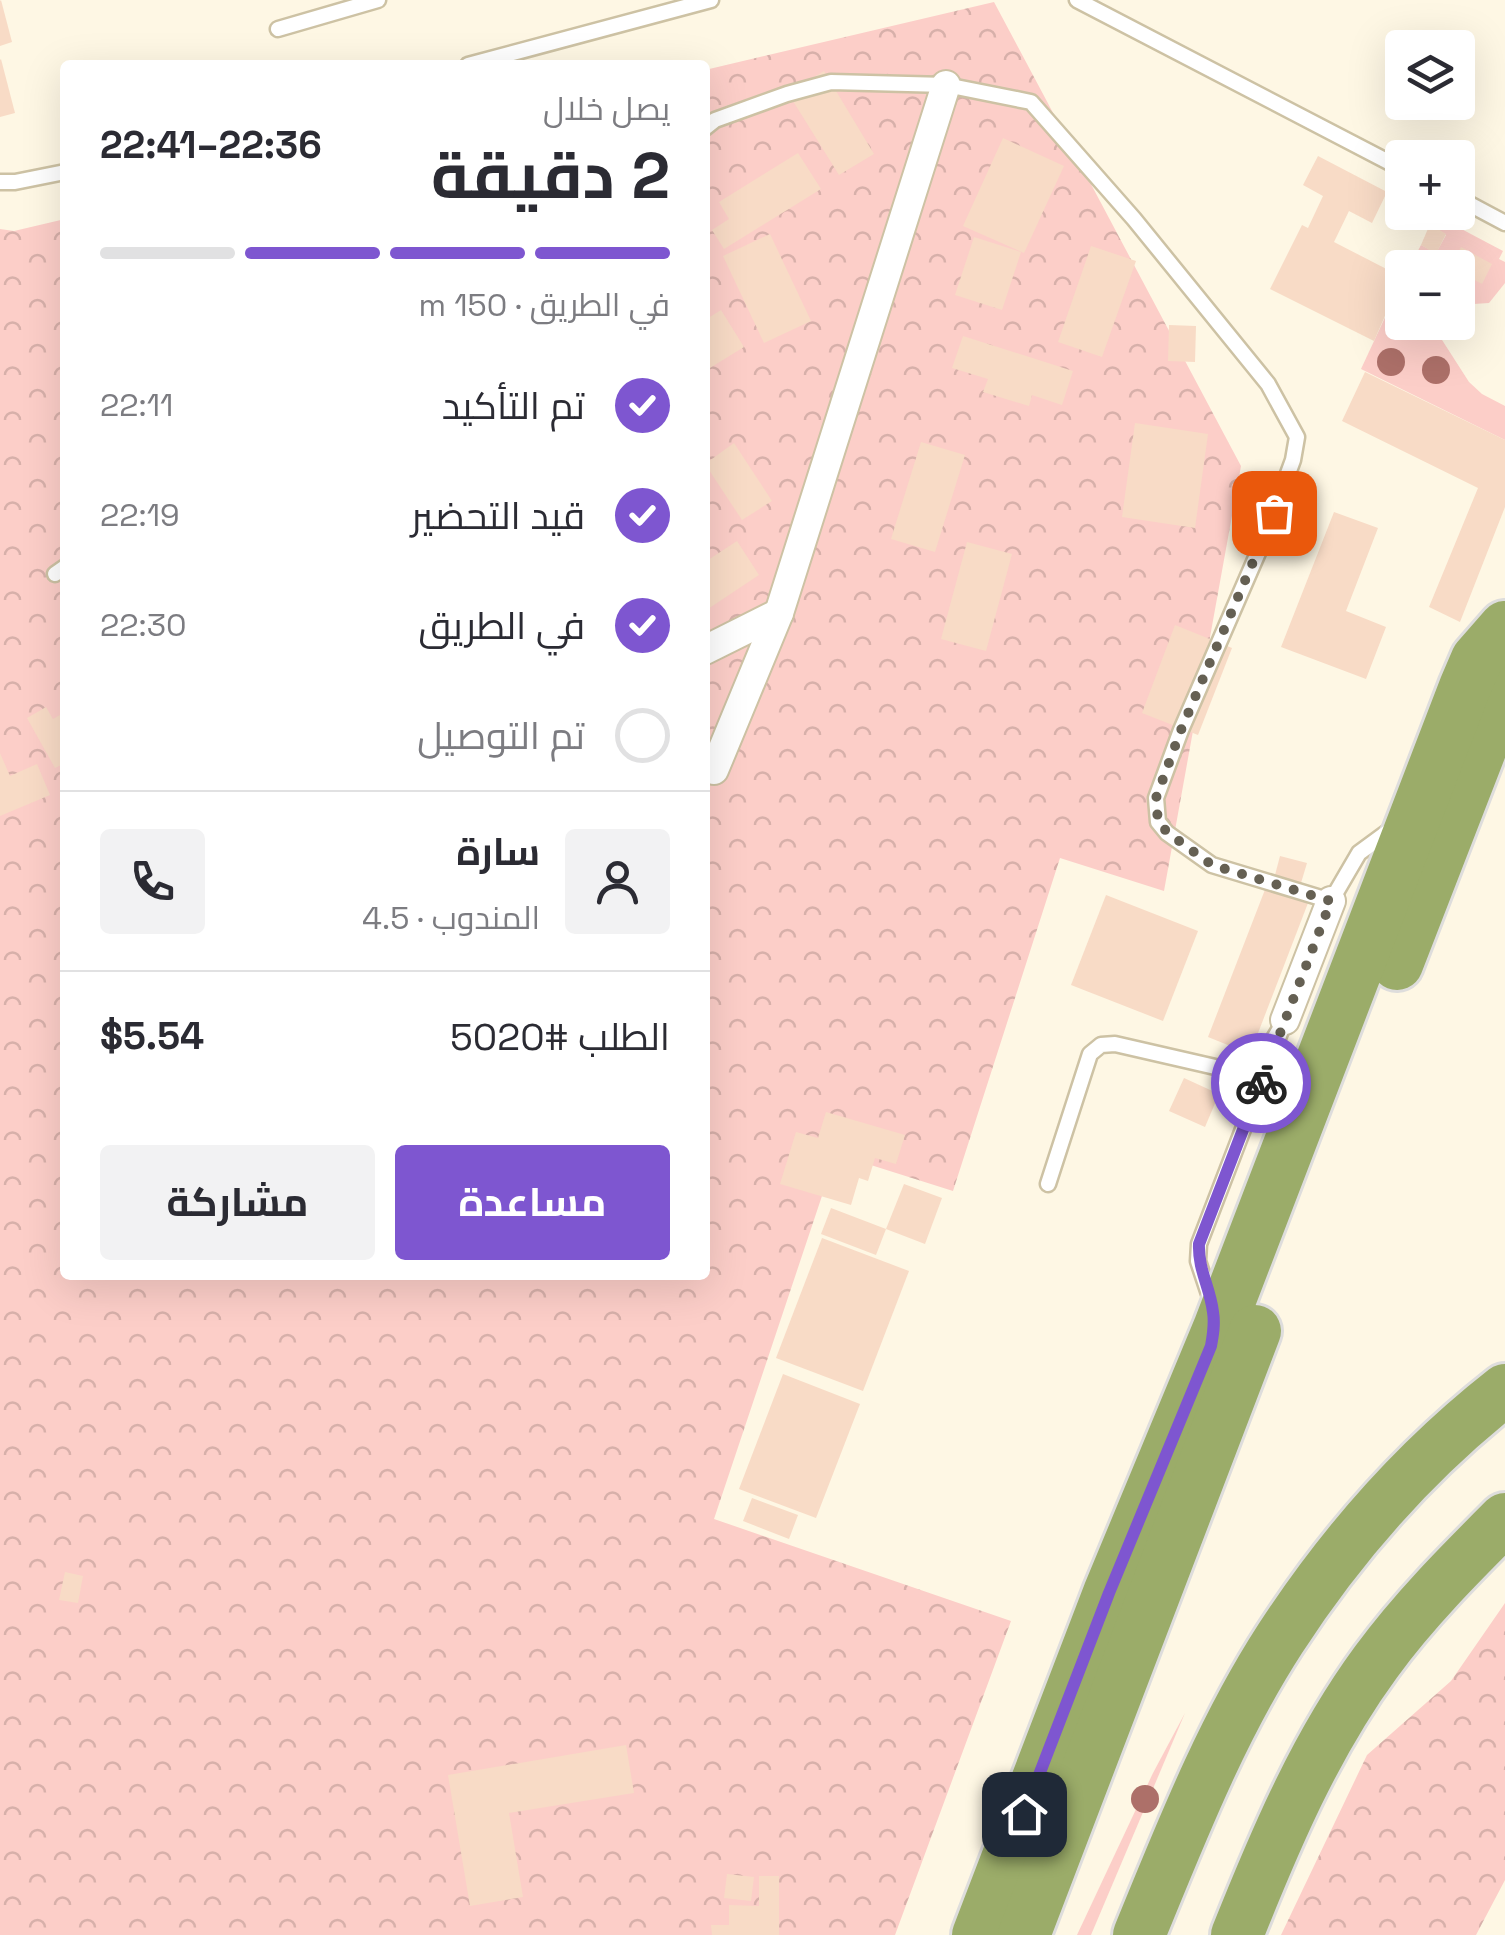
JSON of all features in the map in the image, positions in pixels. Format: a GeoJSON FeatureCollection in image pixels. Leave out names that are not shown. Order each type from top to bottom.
{"type":"FeatureCollection","features":[{"type":"Feature","properties":{"kind":"highway"},"geometry":{"type":"LineString","coordinates":[[1024,1935],[1499,670],[1505,591]]}},
{"type":"Feature","properties":{"kind":"highway"},"geometry":{"type":"LineString","coordinates":[[978,1935],[1109,1593],[1211,1346],[1416,811],[1499,670]]}},
{"type":"Feature","properties":{"kind":"highway"},"geometry":{"type":"LineString","coordinates":[[1139,1935],[1220,1750],[1280,1640],[1350,1542],[1406,1480],[1505,1390]]}},
{"type":"Feature","properties":{"kind":"highway"},"geometry":{"type":"LineString","coordinates":[[1236,1935],[1276,1838],[1344,1710],[1378,1660],[1437,1588],[1505,1519]]}},
{"type":"Feature","properties":{"kind":"street"},"geometry":{"type":"LineString","coordinates":[[714,770],[779,613],[946,85]]}},
{"type":"Feature","properties":{"kind":"street"},"geometry":{"type":"LineString","coordinates":[[710,648],[779,613]]}},
{"type":"Feature","properties":{"kind":"street"},"geometry":{"type":"LineString","coordinates":[[1285,1020],[1331,901]]}},
{"type":"Feature","properties":{"kind":"lane"},"geometry":{"type":"LineString","coordinates":[[278,28],[378,0]]}},
{"type":"Feature","properties":{"kind":"lane"},"geometry":{"type":"LineString","coordinates":[[487,60],[712,0]]}},
{"type":"Feature","properties":{"kind":"lane"},"geometry":{"type":"LineString","coordinates":[[1077,0],[1385,161]]}},
{"type":"Feature","properties":{"kind":"lane"},"geometry":{"type":"LineString","coordinates":[[710,124],[831,82],[946,85],[1032,102],[1134,219],[1268,384],[1297,437],[1264,540],[1181,730],[1156,798],[1158,822],[1212,865],[1331,901],[1359,853],[1416,811]]}},
{"type":"Feature","properties":{"kind":"lane"},"geometry":{"type":"LineString","coordinates":[[0,182],[60,173]]}},
{"type":"Feature","properties":{"kind":"lane"},"geometry":{"type":"LineString","coordinates":[[1475,207],[1505,223]]}},
{"type":"Feature","properties":{"kind":"lane"},"geometry":{"type":"LineString","coordinates":[[1211,1346],[1214,1312],[1198,1261],[1199,1244],[1285,1020]]}},
{"type":"Feature","properties":{"kind":"lane"},"geometry":{"type":"LineString","coordinates":[[1048,1184],[1090,1054],[1100,1044],[1115,1044],[1237,1072],[1254,1072],[1285,1020]]}},
{"type":"Feature","properties":{"kind":"green space"},"geometry":{"type":"Polygon","coordinates":[[[994,2],[1241,466],[1164,891],[1060,858],[953,1191],[836,1154],[714,1519],[1011,1621],[895,1935],[0,1935],[0,229],[14,231],[60,220],[60,1280],[710,1280],[710,69],[994,2]]]}},
{"type":"Feature","properties":{"kind":"green space"},"geometry":{"type":"Polygon","coordinates":[[[1439,230],[1463,230],[1503,251],[1499,259],[1505,262],[1505,283],[1489,303],[1475,304],[1475,250],[1438,250],[1446,235],[1439,230]]]}},
{"type":"Feature","properties":{"kind":"green space"},"geometry":{"type":"Polygon","coordinates":[[[1385,317],[1385,340],[1442,340],[1469,382],[1505,406],[1505,440],[1361,369],[1385,317]]]}},
{"type":"Feature","properties":{"kind":"green space"},"geometry":{"type":"Polygon","coordinates":[[[1505,1603],[1505,1880],[1476,1935],[1281,1935],[1367,1755],[1451,1681],[1505,1603]]]}},
{"type":"Feature","properties":{"kind":"green space"},"geometry":{"type":"Polygon","coordinates":[[[1185,1713],[1091,1935],[1077,1935],[1153,1773],[1185,1713]]]}},
{"type":"Feature","properties":{"kind":"building"},"geometry":{"type":"Polygon","coordinates":[[[0,1],[12,42],[0,46],[0,1]]]}},
{"type":"Feature","properties":{"kind":"building"},"geometry":{"type":"Polygon","coordinates":[[[0,60],[15,113],[0,117],[0,60]]]}},
{"type":"Feature","properties":{"kind":"building"},"geometry":{"type":"Polygon","coordinates":[[[824,71],[874,154],[839,175],[788,93],[824,71]]]}},
{"type":"Feature","properties":{"kind":"building"},"geometry":{"type":"Polygon","coordinates":[[[1003,138],[1064,166],[1024,253],[963,226],[1003,138]]]}},
{"type":"Feature","properties":{"kind":"building"},"geometry":{"type":"Polygon","coordinates":[[[798,153],[821,189],[724,249],[712,230],[729,219],[719,202],[798,153]]]}},
{"type":"Feature","properties":{"kind":"building"},"geometry":{"type":"Polygon","coordinates":[[[1318,156],[1385,191],[1372,223],[1349,211],[1334,242],[1385,268],[1385,316],[1374,341],[1270,289],[1302,225],[1308,228],[1323,196],[1303,185],[1318,156]]]}},
{"type":"Feature","properties":{"kind":"building"},"geometry":{"type":"Polygon","coordinates":[[[1427,230],[1446,234],[1438,250],[1421,245],[1427,230]]]}},
{"type":"Feature","properties":{"kind":"building"},"geometry":{"type":"Polygon","coordinates":[[[770,234],[811,321],[764,343],[723,256],[770,234]]]}},
{"type":"Feature","properties":{"kind":"building"},"geometry":{"type":"Polygon","coordinates":[[[974,237],[1021,252],[1002,310],[955,295],[974,237]]]}},
{"type":"Feature","properties":{"kind":"building"},"geometry":{"type":"Polygon","coordinates":[[[1091,246],[1136,261],[1102,357],[1058,342],[1091,246]]]}},
{"type":"Feature","properties":{"kind":"building"},"geometry":{"type":"Polygon","coordinates":[[[1475,255],[1492,264],[1482,284],[1475,280],[1475,255]]]}},
{"type":"Feature","properties":{"kind":"building"},"geometry":{"type":"Polygon","coordinates":[[[721,310],[744,347],[710,368],[710,317],[721,310]]]}},
{"type":"Feature","properties":{"kind":"building"},"geometry":{"type":"Polygon","coordinates":[[[1169,325],[1196,326],[1195,362],[1168,361],[1169,325]]]}},
{"type":"Feature","properties":{"kind":"building"},"geometry":{"type":"Polygon","coordinates":[[[963,336],[1073,371],[1062,405],[1032,395],[1029,406],[983,392],[988,379],[952,368],[963,336]]]}},
{"type":"Feature","properties":{"kind":"building"},"geometry":{"type":"Polygon","coordinates":[[[1365,372],[1505,440],[1505,507],[1460,622],[1429,607],[1478,488],[1342,421],[1365,372]]]}},
{"type":"Feature","properties":{"kind":"building"},"geometry":{"type":"Polygon","coordinates":[[[1135,423],[1208,434],[1195,528],[1122,517],[1135,423]]]}},
{"type":"Feature","properties":{"kind":"building"},"geometry":{"type":"Polygon","coordinates":[[[921,442],[965,455],[935,552],[891,539],[921,442]]]}},
{"type":"Feature","properties":{"kind":"building"},"geometry":{"type":"Polygon","coordinates":[[[734,443],[772,501],[742,520],[710,472],[710,460],[734,443]]]}},
{"type":"Feature","properties":{"kind":"building"},"geometry":{"type":"Polygon","coordinates":[[[1334,512],[1378,528],[1346,611],[1386,627],[1366,679],[1281,647],[1334,512]]]}},
{"type":"Feature","properties":{"kind":"building"},"geometry":{"type":"Polygon","coordinates":[[[737,541],[759,575],[710,608],[710,559],[737,541]]]}},
{"type":"Feature","properties":{"kind":"building"},"geometry":{"type":"Polygon","coordinates":[[[967,542],[1012,554],[986,651],[941,639],[967,542]]]}},
{"type":"Feature","properties":{"kind":"building"},"geometry":{"type":"Polygon","coordinates":[[[1175,625],[1232,648],[1198,735],[1142,713],[1175,625]]]}},
{"type":"Feature","properties":{"kind":"building"},"geometry":{"type":"Polygon","coordinates":[[[46,707],[53,719],[60,715],[60,766],[55,768],[27,718],[46,707]]]}},
{"type":"Feature","properties":{"kind":"building"},"geometry":{"type":"Polygon","coordinates":[[[0,753],[10,776],[37,764],[50,795],[0,816],[0,753]]]}},
{"type":"Feature","properties":{"kind":"building"},"geometry":{"type":"Polygon","coordinates":[[[1280,856],[1307,863],[1301,883],[1275,875],[1280,856]]]}},
{"type":"Feature","properties":{"kind":"building"},"geometry":{"type":"Polygon","coordinates":[[[1266,887],[1308,903],[1250,1054],[1208,1037],[1266,887]]]}},
{"type":"Feature","properties":{"kind":"building"},"geometry":{"type":"Polygon","coordinates":[[[1106,895],[1198,931],[1163,1021],[1071,985],[1106,895]]]}},
{"type":"Feature","properties":{"kind":"building"},"geometry":{"type":"Polygon","coordinates":[[[1184,1078],[1219,1094],[1205,1127],[1169,1111],[1184,1078]]]}},
{"type":"Feature","properties":{"kind":"building"},"geometry":{"type":"Polygon","coordinates":[[[826,1112],[905,1135],[896,1164],[875,1158],[868,1181],[859,1178],[851,1205],[780,1184],[796,1132],[818,1138],[826,1112]]]}},
{"type":"Feature","properties":{"kind":"building"},"geometry":{"type":"Polygon","coordinates":[[[904,1184],[942,1198],[925,1244],[886,1229],[904,1184]]]}},
{"type":"Feature","properties":{"kind":"building"},"geometry":{"type":"Polygon","coordinates":[[[831,1208],[886,1229],[876,1255],[821,1234],[831,1208]]]}},
{"type":"Feature","properties":{"kind":"building"},"geometry":{"type":"Polygon","coordinates":[[[822,1238],[909,1271],[863,1391],[776,1358],[822,1238]]]}},
{"type":"Feature","properties":{"kind":"building"},"geometry":{"type":"Polygon","coordinates":[[[783,1374],[860,1404],[816,1518],[739,1489],[783,1374]]]}},
{"type":"Feature","properties":{"kind":"building"},"geometry":{"type":"Polygon","coordinates":[[[752,1498],[798,1515],[789,1539],[743,1521],[752,1498]]]}},
{"type":"Feature","properties":{"kind":"building"},"geometry":{"type":"Polygon","coordinates":[[[65,1572],[83,1576],[78,1603],[59,1600],[65,1572]]]}},
{"type":"Feature","properties":{"kind":"building"},"geometry":{"type":"Polygon","coordinates":[[[626,1745],[634,1793],[509,1813],[523,1897],[470,1906],[448,1775],[626,1745]]]}},
{"type":"Feature","properties":{"kind":"building"},"geometry":{"type":"Polygon","coordinates":[[[727,1874],[754,1877],[751,1901],[724,1898],[727,1874]]]}},
{"type":"Feature","properties":{"kind":"building"},"geometry":{"type":"Polygon","coordinates":[[[759,1876],[779,1876],[779,1935],[712,1935],[711,1925],[729,1925],[729,1905],[759,1906],[759,1876]]]}},
{"type":"Feature","properties":{"kind":"way so far"},"geometry":{"type":"LineString","coordinates":[[1261,1083],[1331,901],[1212,865],[1158,822],[1156,798],[1274,513]]}},
{"type":"Feature","properties":{"kind":"route"},"geometry":{"type":"LineString","coordinates":[[1024,1814],[1109,1593],[1211,1346],[1214,1312],[1198,1261],[1199,1244],[1261,1083]]}}]}
